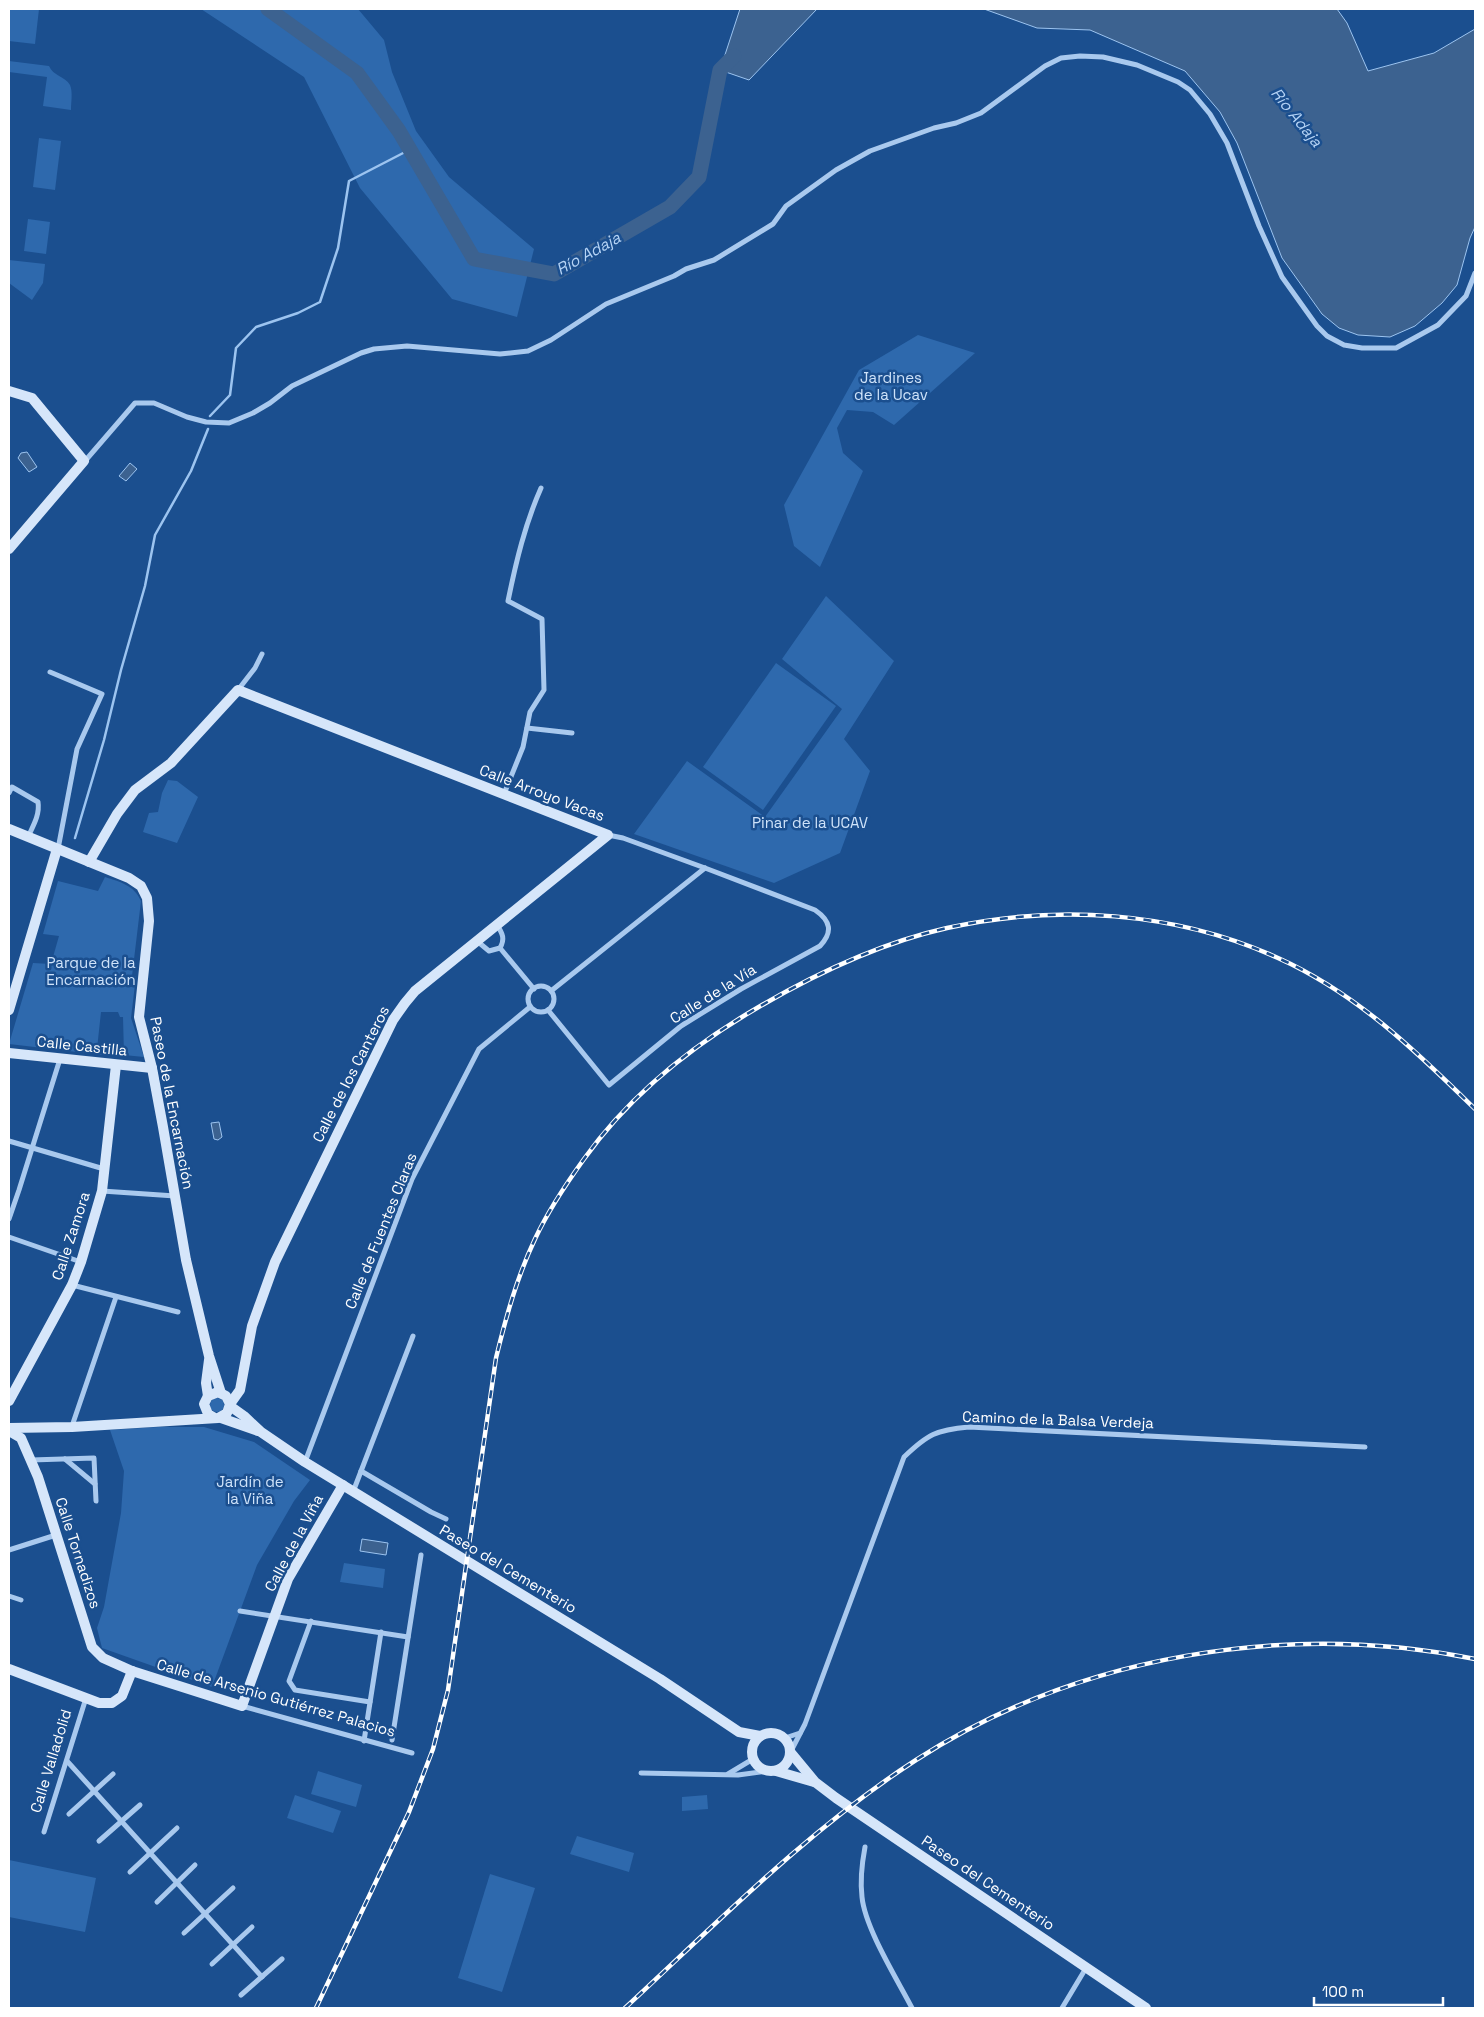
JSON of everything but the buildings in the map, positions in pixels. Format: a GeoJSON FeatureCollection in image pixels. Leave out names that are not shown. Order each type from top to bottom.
{"type":"FeatureCollection","features":[{"type":"Feature","properties":{"kind":"street"},"geometry":{"type":"LineString","coordinates":[[9,549],[135,403],[154,403],[187,417],[206,422],[229,423],[253,413],[292,386],[374,349],[406,346],[500,354],[528,351],[551,340],[606,304],[674,276],[686,269],[714,260],[730,251],[773,224],[786,206],[836,170],[870,151],[982,113],[1045,66],[1061,58],[1080,56],[1102,57],[1137,65],[1178,82],[1190,90],[1210,114],[1227,143],[1259,226],[1282,277],[1317,326],[1327,336],[1344,345],[1362,348],[1396,348],[1438,325],[1466,296],[1475,273]]}},
{"type":"Feature","properties":{"kind":"street"},"geometry":{"type":"LineString","coordinates":[[9,391],[32,398],[84,461]]}},
{"type":"Feature","properties":{"kind":"street"},"geometry":{"type":"LineString","coordinates":[[504,795],[523,747],[530,712],[544,690],[542,619],[508,601],[531,510],[541,488]]}},
{"type":"Feature","properties":{"kind":"street"},"geometry":{"type":"LineString","coordinates":[[81,858],[135,790],[171,763],[238,690],[255,668],[262,654]]}},
{"type":"Feature","properties":{"kind":"street"},"geometry":{"type":"LineString","coordinates":[[9,1010],[58,849],[77,749],[102,694],[50,672]]}},
{"type":"Feature","properties":{"kind":"street","name":"Calle Arroyo Vacas"},"geometry":{"type":"LineString","coordinates":[[238,690],[608,835],[623,838],[815,910],[825,917],[829,927]]}},
{"type":"Feature","properties":{"kind":"street"},"geometry":{"type":"LineString","coordinates":[[527,728],[572,733]]}},
{"type":"Feature","properties":{"kind":"street"},"geometry":{"type":"LineString","coordinates":[[9,793],[12,787],[38,802],[37,816],[26,837]]}},
{"type":"Feature","properties":{"kind":"street"},"geometry":{"type":"LineString","coordinates":[[9,829],[26,837]]}},
{"type":"Feature","properties":{"kind":"street"},"geometry":{"type":"LineString","coordinates":[[9,835],[26,837]]}},
{"type":"Feature","properties":{"kind":"street","name":"Calle de los Canteros"},"geometry":{"type":"LineString","coordinates":[[230,1405],[240,1390],[252,1326],[275,1262],[393,1020],[405,1002],[415,992],[608,835]]}},
{"type":"Feature","properties":{"kind":"street","name":"Paseo de la Encarnación"},"geometry":{"type":"LineString","coordinates":[[26,837],[129,878],[141,886],[147,898],[148,921],[139,1018],[152,1068],[186,1260],[209,1356],[223,1393]]}},
{"type":"Feature","properties":{"kind":"street"},"geometry":{"type":"LineString","coordinates":[[551,991],[705,868]]}},
{"type":"Feature","properties":{"kind":"street"},"geometry":{"type":"LineString","coordinates":[[477,941],[489,951],[500,948],[504,942],[496,925]]}},
{"type":"Feature","properties":{"kind":"street","name":"Calle de la Vía"},"geometry":{"type":"LineString","coordinates":[[548,1010],[609,1086],[681,1026],[741,989],[820,946],[828,938],[829,927]]}},
{"type":"Feature","properties":{"kind":"street"},"geometry":{"type":"LineString","coordinates":[[500,948],[534,989]]}},
{"type":"Feature","properties":{"kind":"street"},"geometry":{"type":"LineString","coordinates":[[541,986],[551,991],[553,999],[548,1010],[541,1012],[530,1007],[528,995],[534,989],[541,986]]}},
{"type":"Feature","properties":{"kind":"street","name":"Calle de Fuentes Claras"},"geometry":{"type":"LineString","coordinates":[[305,1462],[412,1179],[479,1049],[530,1007]]}},
{"type":"Feature","properties":{"kind":"street","name":"Calle Castilla"},"geometry":{"type":"LineString","coordinates":[[9,1053],[152,1068]]}},
{"type":"Feature","properties":{"kind":"street"},"geometry":{"type":"LineString","coordinates":[[9,1220],[60,1059]]}},
{"type":"Feature","properties":{"kind":"street","name":"Calle Zamora"},"geometry":{"type":"LineString","coordinates":[[9,1401],[72,1285],[81,1262],[102,1191],[116,1065]]}},
{"type":"Feature","properties":{"kind":"street"},"geometry":{"type":"LineString","coordinates":[[9,1142],[33,1147],[105,1169]]}},
{"type":"Feature","properties":{"kind":"street"},"geometry":{"type":"LineString","coordinates":[[102,1191],[175,1196]]}},
{"type":"Feature","properties":{"kind":"street"},"geometry":{"type":"LineString","coordinates":[[9,1238],[81,1262]]}},
{"type":"Feature","properties":{"kind":"street"},"geometry":{"type":"LineString","coordinates":[[72,1285],[178,1312]]}},
{"type":"Feature","properties":{"kind":"street"},"geometry":{"type":"LineString","coordinates":[[72,1426],[116,1296]]}},
{"type":"Feature","properties":{"kind":"street"},"geometry":{"type":"LineString","coordinates":[[353,1492],[412,1336]]}},
{"type":"Feature","properties":{"kind":"street","name":"Paseo de la Encarnación"},"geometry":{"type":"LineString","coordinates":[[208,1396],[206,1383],[209,1356]]}},
{"type":"Feature","properties":{"kind":"street"},"geometry":{"type":"LineString","coordinates":[[223,1393],[230,1405],[227,1413],[218,1418],[208,1414],[204,1408],[208,1396],[214,1392],[223,1393],[233,1388],[242,1377]]}},
{"type":"Feature","properties":{"kind":"street","name":"Paseo del Cementerio"},"geometry":{"type":"LineString","coordinates":[[230,1405],[261,1432],[305,1462],[660,1678],[739,1732],[753,1754]]}},
{"type":"Feature","properties":{"kind":"street","name":"Paseo del Cementerio"},"geometry":{"type":"LineString","coordinates":[[185,1420],[204,1408]]}},
{"type":"Feature","properties":{"kind":"street","name":"Paseo del Cementerio"},"geometry":{"type":"LineString","coordinates":[[9,1429],[218,1418],[261,1432]]}},
{"type":"Feature","properties":{"kind":"street","name":"Camino de la Balsa Verdeja"},"geometry":{"type":"LineString","coordinates":[[790,1753],[800,1733],[904,1457],[924,1438],[944,1429],[969,1426],[1365,1447]]}},
{"type":"Feature","properties":{"kind":"street","name":"Calle Tornadizos"},"geometry":{"type":"LineString","coordinates":[[9,1429],[21,1438],[31,1460],[92,1647],[103,1658],[132,1671]]}},
{"type":"Feature","properties":{"kind":"street"},"geometry":{"type":"LineString","coordinates":[[31,1460],[94,1458],[96,1501]]}},
{"type":"Feature","properties":{"kind":"street"},"geometry":{"type":"LineString","coordinates":[[65,1459],[95,1484]]}},
{"type":"Feature","properties":{"kind":"street"},"geometry":{"type":"LineString","coordinates":[[361,1471],[446,1519]]}},
{"type":"Feature","properties":{"kind":"street","name":"Calle de la Viña"},"geometry":{"type":"LineString","coordinates":[[242,1706],[273,1616],[288,1579],[343,1485]]}},
{"type":"Feature","properties":{"kind":"street"},"geometry":{"type":"LineString","coordinates":[[9,1550],[56,1536]]}},
{"type":"Feature","properties":{"kind":"street"},"geometry":{"type":"LineString","coordinates":[[392,1740],[421,1555]]}},
{"type":"Feature","properties":{"kind":"street"},"geometry":{"type":"LineString","coordinates":[[9,1596],[21,1600]]}},
{"type":"Feature","properties":{"kind":"street","name":"Calle de la Viña"},"geometry":{"type":"LineString","coordinates":[[240,1611],[408,1637]]}},
{"type":"Feature","properties":{"kind":"street"},"geometry":{"type":"LineString","coordinates":[[311,1621],[289,1681],[295,1690],[370,1702]]}},
{"type":"Feature","properties":{"kind":"street"},"geometry":{"type":"LineString","coordinates":[[364,1741],[381,1632]]}},
{"type":"Feature","properties":{"kind":"street","name":"Calle Valladolid"},"geometry":{"type":"LineString","coordinates":[[9,1669],[99,1703],[112,1704],[122,1696],[132,1671]]}},
{"type":"Feature","properties":{"kind":"street","name":"Calle de Arsenio Gutiérrez Palacios"},"geometry":{"type":"LineString","coordinates":[[132,1671],[242,1706],[412,1753]]}},
{"type":"Feature","properties":{"kind":"street","name":"Calle Valladolid"},"geometry":{"type":"LineString","coordinates":[[44,1832],[86,1698]]}},
{"type":"Feature","properties":{"kind":"street","name":"Paseo del Cementerio"},"geometry":{"type":"LineString","coordinates":[[739,1732],[760,1736]]}},
{"type":"Feature","properties":{"kind":"street"},"geometry":{"type":"LineString","coordinates":[[641,1773],[725,1775],[749,1775],[772,1771],[786,1764],[790,1753],[788,1743],[785,1738],[773,1733],[760,1736],[756,1740],[753,1754],[746,1765],[725,1775]]}},
{"type":"Feature","properties":{"kind":"street"},"geometry":{"type":"LineString","coordinates":[[785,1738],[800,1733]]}},
{"type":"Feature","properties":{"kind":"street","name":"Paseo del Cementerio"},"geometry":{"type":"LineString","coordinates":[[790,1753],[815,1782],[1146,2008]]}},
{"type":"Feature","properties":{"kind":"street"},"geometry":{"type":"LineString","coordinates":[[753,1754],[760,1768],[772,1771]]}},
{"type":"Feature","properties":{"kind":"street"},"geometry":{"type":"LineString","coordinates":[[67,1761],[262,1977]]}},
{"type":"Feature","properties":{"kind":"street","name":"Paseo del Cementerio"},"geometry":{"type":"LineString","coordinates":[[772,1771],[815,1782]]}},
{"type":"Feature","properties":{"kind":"street"},"geometry":{"type":"LineString","coordinates":[[68,1814],[113,1774]]}},
{"type":"Feature","properties":{"kind":"street"},"geometry":{"type":"LineString","coordinates":[[100,1841],[140,1805]]}},
{"type":"Feature","properties":{"kind":"street"},"geometry":{"type":"LineString","coordinates":[[130,1872],[177,1828]]}},
{"type":"Feature","properties":{"kind":"street"},"geometry":{"type":"LineString","coordinates":[[865,1847],[862,1869],[863,1905],[872,1930],[912,2008]]}},
{"type":"Feature","properties":{"kind":"street"},"geometry":{"type":"LineString","coordinates":[[157,1902],[195,1865]]}},
{"type":"Feature","properties":{"kind":"street"},"geometry":{"type":"LineString","coordinates":[[184,1933],[233,1888]]}},
{"type":"Feature","properties":{"kind":"street"},"geometry":{"type":"LineString","coordinates":[[212,1964],[252,1927]]}},
{"type":"Feature","properties":{"kind":"street"},"geometry":{"type":"LineString","coordinates":[[241,1995],[282,1960]]}},
{"type":"Feature","properties":{"kind":"street"},"geometry":{"type":"LineString","coordinates":[[1062,2008],[1087,1968]]}},
{"type":"Feature","properties":{"kind":"green space"},"geometry":{"type":"Polygon","coordinates":[[[9,9],[39,9],[35,44],[9,41],[9,9]]]}},
{"type":"Feature","properties":{"kind":"green space"},"geometry":{"type":"Polygon","coordinates":[[[201,9],[358,9],[384,40],[392,72],[416,131],[449,177],[534,249],[517,317],[452,299],[360,188],[304,77],[201,9]]]}},
{"type":"Feature","properties":{"kind":"green space"},"geometry":{"type":"Polygon","coordinates":[[[9,61],[49,66],[53,72],[70,85],[72,94],[71,110],[43,106],[47,77],[9,72],[9,61]]]}},
{"type":"Feature","properties":{"kind":"green space"},"geometry":{"type":"Polygon","coordinates":[[[39,138],[61,141],[55,190],[33,187],[39,138]]]}},
{"type":"Feature","properties":{"kind":"green space"},"geometry":{"type":"Polygon","coordinates":[[[28,219],[50,222],[46,254],[24,251],[28,219]]]}},
{"type":"Feature","properties":{"kind":"green space"},"geometry":{"type":"Polygon","coordinates":[[[9,260],[45,264],[43,283],[32,300],[9,283],[9,260]]]}},
{"type":"Feature","properties":{"kind":"green space","name":"Jardines de la Ucav"},"geometry":{"type":"Polygon","coordinates":[[[918,335],[975,353],[894,425],[873,412],[847,410],[837,428],[843,453],[863,471],[820,567],[794,546],[784,505],[859,370],[918,335]]]}},
{"type":"Feature","properties":{"kind":"green space","name":"Pinar de la UCAV"},"geometry":{"type":"Polygon","coordinates":[[[826,596],[894,661],[844,739],[870,771],[840,853],[774,883],[634,834],[687,761],[765,817],[842,709],[782,659],[826,596]]]}},
{"type":"Feature","properties":{"kind":"green space"},"geometry":{"type":"Polygon","coordinates":[[[776,663],[836,706],[763,810],[703,767],[776,663]]]}},
{"type":"Feature","properties":{"kind":"green space"},"geometry":{"type":"Polygon","coordinates":[[[168,780],[177,781],[198,797],[177,843],[143,832],[149,813],[158,812],[162,793],[168,780]]]}},
{"type":"Feature","properties":{"kind":"green space","name":"Parque de la Encarnación"},"geometry":{"type":"Polygon","coordinates":[[[105,877],[135,891],[141,901],[132,976],[136,976],[131,1018],[144,1057],[124,1055],[123,1017],[120,1017],[118,1012],[101,1012],[97,1049],[112,1052],[111,1056],[9,1044],[33,963],[51,964],[59,936],[43,934],[58,881],[98,891],[105,877]]]}},
{"type":"Feature","properties":{"kind":"green space"},"geometry":{"type":"Polygon","coordinates":[[[214,1398],[220,1398],[224,1405],[220,1412],[214,1412],[210,1408],[210,1402],[214,1398]]]}},
{"type":"Feature","properties":{"kind":"green space","name":"Jardín de la Viña"},"geometry":{"type":"Polygon","coordinates":[[[204,1427],[254,1442],[310,1480],[294,1501],[257,1565],[212,1687],[102,1648],[97,1628],[104,1607],[121,1513],[124,1471],[110,1430],[204,1427]]]}},
{"type":"Feature","properties":{"kind":"green space"},"geometry":{"type":"Polygon","coordinates":[[[344,1563],[385,1569],[383,1588],[340,1582],[344,1563]]]}},
{"type":"Feature","properties":{"kind":"green space"},"geometry":{"type":"Polygon","coordinates":[[[318,1771],[362,1785],[356,1807],[311,1794],[318,1771]]]}},
{"type":"Feature","properties":{"kind":"green space"},"geometry":{"type":"Polygon","coordinates":[[[295,1795],[341,1811],[333,1833],[287,1818],[295,1795]]]}},
{"type":"Feature","properties":{"kind":"green space"},"geometry":{"type":"Polygon","coordinates":[[[707,1795],[708,1809],[682,1811],[682,1797],[707,1795]]]}},
{"type":"Feature","properties":{"kind":"green space"},"geometry":{"type":"Polygon","coordinates":[[[577,1836],[634,1853],[629,1872],[570,1854],[577,1836]]]}},
{"type":"Feature","properties":{"kind":"green space"},"geometry":{"type":"Polygon","coordinates":[[[9,1860],[96,1878],[85,1932],[9,1917],[9,1860]]]}},
{"type":"Feature","properties":{"kind":"green space"},"geometry":{"type":"Polygon","coordinates":[[[490,1874],[535,1888],[502,1992],[458,1978],[490,1874]]]}},
{"type":"Feature","properties":{"kind":"water"},"geometry":{"type":"Polygon","coordinates":[[[740,9],[817,9],[749,80],[720,70],[740,9]]]}},
{"type":"Feature","properties":{"kind":"water"},"geometry":{"type":"Polygon","coordinates":[[[984,9],[1337,9],[1347,23],[1368,71],[1434,53],[1475,29],[1475,227],[1470,238],[1457,285],[1442,303],[1415,326],[1390,337],[1358,335],[1339,328],[1322,314],[1282,258],[1237,143],[1220,112],[1185,71],[1090,30],[1037,28],[984,9]]]}},
{"type":"Feature","properties":{"kind":"water"},"geometry":{"type":"Polygon","coordinates":[[[27,452],[37,467],[29,472],[18,458],[21,453],[27,452]]]}},
{"type":"Feature","properties":{"kind":"water"},"geometry":{"type":"Polygon","coordinates":[[[130,463],[137,469],[126,481],[119,476],[130,463]]]}},
{"type":"Feature","properties":{"kind":"water"},"geometry":{"type":"Polygon","coordinates":[[[219,1122],[222,1137],[218,1140],[214,1139],[211,1123],[219,1122]]]}},
{"type":"Feature","properties":{"kind":"water"},"geometry":{"type":"Polygon","coordinates":[[[362,1539],[388,1543],[386,1555],[360,1551],[362,1539]]]}},
{"type":"Feature","properties":{"kind":"waterway","name":"Río Adaja"},"geometry":{"type":"LineString","coordinates":[[268,9],[357,73],[399,131],[474,259],[554,274],[670,207],[699,177],[720,70],[734,56]]}},
{"type":"Feature","properties":{"kind":"waterway"},"geometry":{"type":"LineString","coordinates":[[210,416],[230,395],[236,348],[256,327],[298,313],[320,302],[338,248],[349,181],[409,150]]}},
{"type":"Feature","properties":{"kind":"waterway"},"geometry":{"type":"LineString","coordinates":[[75,838],[104,740],[121,670],[145,586],[155,535],[191,471],[208,429]]}},
{"type":"Feature","properties":{"kind":"railway"},"geometry":{"type":"LineString","coordinates":[[316,2008],[409,1812],[433,1749],[448,1690],[496,1358],[517,1283],[546,1218],[584,1159],[621,1114],[662,1074],[685,1056],[732,1023],[779,995],[849,961],[897,942],[922,934],[988,920],[1030,916],[1115,916],[1198,930],[1239,942],[1306,972],[1333,988],[1383,1024],[1430,1065],[1475,1109]]}},
{"type":"Feature","properties":{"kind":"railway"},"geometry":{"type":"LineString","coordinates":[[625,2008],[765,1878],[838,1816],[916,1760],[979,1724],[1045,1695],[1114,1672],[1186,1656],[1258,1647],[1331,1644],[1404,1648],[1475,1659]]}}]}
